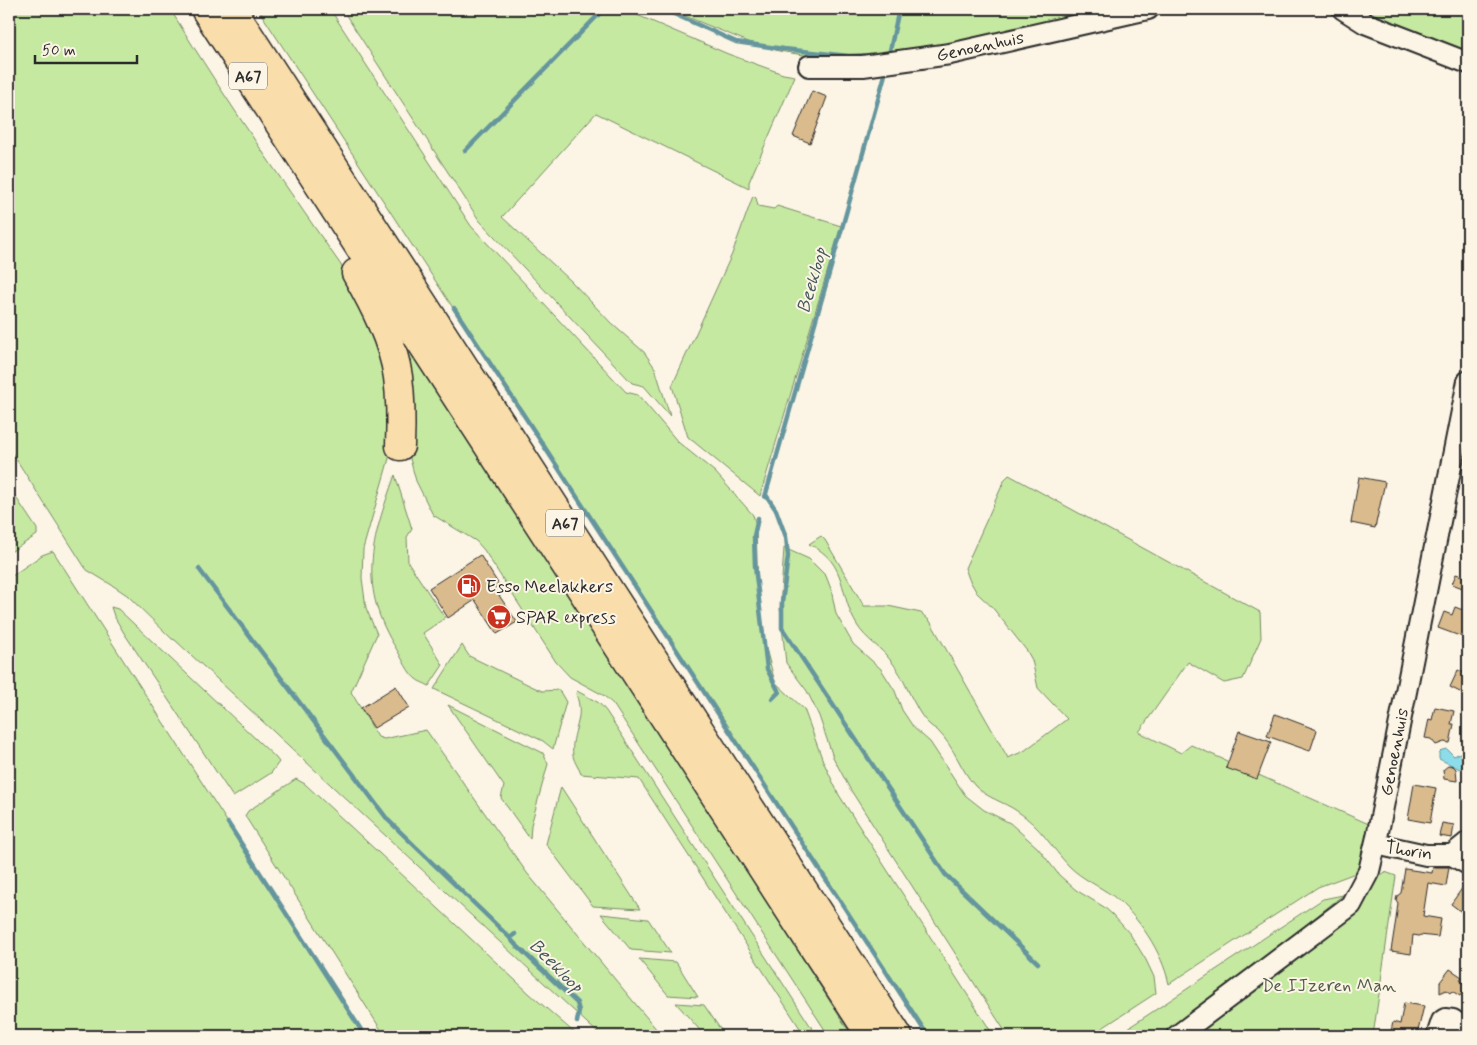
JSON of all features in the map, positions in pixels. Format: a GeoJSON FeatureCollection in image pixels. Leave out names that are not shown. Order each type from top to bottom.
{"type":"FeatureCollection","features":[{"type":"Feature","properties":{"kind":"highway","name":"A67"},"geometry":{"type":"LineString","coordinates":[[205,9],[871,1036]]}},
{"type":"Feature","properties":{"kind":"highway","name":"A67"},"geometry":{"type":"LineString","coordinates":[[232,9],[898,1036]]}},
{"type":"Feature","properties":{"kind":"highway","name":"A67"},"geometry":{"type":"LineString","coordinates":[[291,142],[320,210],[370,297],[384,327],[398,375],[401,409],[400,446]]}},
{"type":"Feature","properties":{"kind":"street","name":"Genoenhuis"},"geometry":{"type":"LineString","coordinates":[[809,66],[863,66],[950,54],[1148,9]]}},
{"type":"Feature","properties":{"kind":"street"},"geometry":{"type":"LineString","coordinates":[[1343,9],[1365,23],[1468,63]]}},
{"type":"Feature","properties":{"kind":"street","name":"Genoenhuis"},"geometry":{"type":"LineString","coordinates":[[1177,1036],[1351,905],[1369,871],[1376,844],[1468,381]]}},
{"type":"Feature","properties":{"kind":"street","name":"Thorin"},"geometry":{"type":"LineString","coordinates":[[1376,844],[1460,859],[1468,842]]}},
{"type":"Feature","properties":{"kind":"street"},"geometry":{"type":"LineString","coordinates":[[1441,1028],[1453,1020],[1468,1031]]}},
{"type":"Feature","properties":{"kind":"green space"},"geometry":{"type":"Polygon","coordinates":[[[9,9],[170,9],[241,120],[366,301],[378,326],[392,448],[363,549],[362,578],[366,608],[377,634],[351,692],[378,737],[384,739],[426,730],[527,873],[662,1036],[601,1036],[172,639],[127,595],[87,570],[84,566],[9,448],[9,9]]]}},
{"type":"Feature","properties":{"kind":"green space"},"geometry":{"type":"Polygon","coordinates":[[[258,9],[330,9],[471,226],[626,392],[638,395],[678,442],[715,472],[753,515],[756,525],[758,592],[765,645],[775,682],[804,709],[823,761],[839,795],[994,1036],[928,1036],[258,9]]]}},
{"type":"Feature","properties":{"kind":"green space"},"geometry":{"type":"Polygon","coordinates":[[[342,9],[623,9],[728,54],[783,74],[795,76],[749,182],[749,188],[596,113],[502,217],[571,281],[612,324],[644,352],[655,368],[670,416],[644,386],[632,383],[479,220],[342,9]]]}},
{"type":"Feature","properties":{"kind":"green space"},"geometry":{"type":"Polygon","coordinates":[[[668,9],[1102,9],[935,48],[891,53],[816,57],[779,51],[751,43],[668,9]]]}},
{"type":"Feature","properties":{"kind":"green space"},"geometry":{"type":"Polygon","coordinates":[[[1361,9],[1468,9],[1468,51],[1395,24],[1361,9]]]}},
{"type":"Feature","properties":{"kind":"green space"},"geometry":{"type":"Polygon","coordinates":[[[753,196],[756,198],[758,206],[774,209],[777,206],[841,226],[760,496],[688,437],[672,386],[732,254],[753,196]]]}},
{"type":"Feature","properties":{"kind":"green space"},"geometry":{"type":"Polygon","coordinates":[[[379,305],[678,763],[852,1036],[829,1036],[613,704],[603,695],[570,677],[556,662],[484,550],[476,541],[433,515],[416,481],[406,444],[379,305]]]}},
{"type":"Feature","properties":{"kind":"green space"},"geometry":{"type":"Polygon","coordinates":[[[395,475],[412,529],[407,537],[408,562],[445,618],[423,633],[443,665],[429,686],[416,679],[405,665],[384,627],[376,605],[372,584],[375,543],[395,475]]]}},
{"type":"Feature","properties":{"kind":"green space"},"geometry":{"type":"Polygon","coordinates":[[[1009,475],[1260,612],[1261,638],[1243,679],[1224,683],[1188,662],[1139,732],[1181,753],[1191,745],[1371,825],[1358,872],[1318,887],[1169,984],[1166,972],[1155,948],[1123,904],[1074,871],[1039,830],[1025,817],[985,794],[975,786],[944,738],[922,716],[895,666],[857,625],[851,614],[837,570],[831,560],[809,544],[821,536],[825,540],[864,606],[888,606],[921,613],[930,621],[1008,758],[1024,751],[1067,719],[1038,688],[1032,660],[1027,651],[992,607],[977,593],[965,568],[1005,479],[1009,475]]]}},
{"type":"Feature","properties":{"kind":"green space"},"geometry":{"type":"Polygon","coordinates":[[[9,487],[37,529],[37,535],[9,553],[9,487]]]}},
{"type":"Feature","properties":{"kind":"green space"},"geometry":{"type":"Polygon","coordinates":[[[784,548],[809,559],[826,576],[831,589],[836,614],[853,644],[881,669],[895,691],[902,710],[914,728],[930,742],[965,795],[984,810],[1010,823],[1038,848],[1059,875],[1076,890],[1104,907],[1113,915],[1130,934],[1146,960],[1154,977],[1156,993],[1090,1036],[1008,1036],[850,789],[833,757],[819,716],[807,691],[786,663],[780,608],[784,548]]]}},
{"type":"Feature","properties":{"kind":"green space"},"geometry":{"type":"Polygon","coordinates":[[[53,551],[365,1036],[9,1036],[9,578],[42,555],[53,551]]]}},
{"type":"Feature","properties":{"kind":"green space"},"geometry":{"type":"Polygon","coordinates":[[[111,607],[118,609],[275,757],[279,762],[271,773],[233,797],[124,633],[111,607]]]}},
{"type":"Feature","properties":{"kind":"green space"},"geometry":{"type":"Polygon","coordinates":[[[462,645],[469,656],[529,685],[542,691],[559,690],[566,702],[553,749],[543,741],[434,689],[462,645]]]}},
{"type":"Feature","properties":{"kind":"green space"},"geometry":{"type":"Polygon","coordinates":[[[577,691],[599,703],[606,711],[817,1036],[805,1036],[639,779],[581,774],[573,756],[574,739],[579,718],[577,691]]]}},
{"type":"Feature","properties":{"kind":"green space"},"geometry":{"type":"Polygon","coordinates":[[[448,705],[543,753],[548,764],[531,825],[530,839],[501,798],[504,786],[448,705]]]}},
{"type":"Feature","properties":{"kind":"green space"},"geometry":{"type":"Polygon","coordinates":[[[296,779],[305,784],[530,994],[578,1036],[385,1036],[245,816],[248,811],[296,779]]]}},
{"type":"Feature","properties":{"kind":"green space"},"geometry":{"type":"Polygon","coordinates":[[[561,787],[640,909],[593,906],[546,844],[561,787]]]}},
{"type":"Feature","properties":{"kind":"green space","name":"De IJzeren Man"},"geometry":{"type":"Polygon","coordinates":[[[1385,872],[1396,876],[1373,1036],[1188,1036],[1231,1003],[1385,872]]]}},
{"type":"Feature","properties":{"kind":"green space"},"geometry":{"type":"Polygon","coordinates":[[[1343,895],[1159,1036],[1116,1036],[1323,899],[1343,895]]]}},
{"type":"Feature","properties":{"kind":"green space"},"geometry":{"type":"Polygon","coordinates":[[[601,914],[648,919],[671,953],[631,950],[601,914]]]}},
{"type":"Feature","properties":{"kind":"green space"},"geometry":{"type":"Polygon","coordinates":[[[639,959],[676,962],[698,997],[668,995],[639,959]]]}},
{"type":"Feature","properties":{"kind":"green space"},"geometry":{"type":"Polygon","coordinates":[[[676,1003],[704,1005],[725,1036],[705,1036],[676,1003]]]}},
{"type":"Feature","properties":{"kind":"water"},"geometry":{"type":"Polygon","coordinates":[[[1447,749],[1454,756],[1466,750],[1468,752],[1468,757],[1460,769],[1439,759],[1439,753],[1447,749]]]}},
{"type":"Feature","properties":{"kind":"building"},"geometry":{"type":"Polygon","coordinates":[[[812,91],[827,97],[810,143],[793,136],[812,91]]]}},
{"type":"Feature","properties":{"kind":"building"},"geometry":{"type":"Polygon","coordinates":[[[1359,477],[1385,482],[1375,528],[1351,523],[1359,477]]]}},
{"type":"Feature","properties":{"kind":"building"},"geometry":{"type":"Polygon","coordinates":[[[480,555],[499,585],[494,588],[517,622],[497,634],[475,600],[448,618],[429,588],[480,555]]]}},
{"type":"Feature","properties":{"kind":"building"},"geometry":{"type":"Polygon","coordinates":[[[1456,574],[1468,578],[1468,590],[1452,584],[1456,574]]]}},
{"type":"Feature","properties":{"kind":"building"},"geometry":{"type":"Polygon","coordinates":[[[1455,607],[1468,612],[1468,639],[1438,628],[1444,612],[1452,615],[1455,607]]]}},
{"type":"Feature","properties":{"kind":"building"},"geometry":{"type":"Polygon","coordinates":[[[1458,670],[1468,675],[1468,696],[1450,687],[1458,670]]]}},
{"type":"Feature","properties":{"kind":"building"},"geometry":{"type":"Polygon","coordinates":[[[396,686],[409,707],[374,728],[361,708],[396,686]]]}},
{"type":"Feature","properties":{"kind":"building"},"geometry":{"type":"Polygon","coordinates":[[[1435,707],[1454,711],[1451,724],[1454,724],[1450,743],[1444,742],[1436,745],[1431,739],[1425,738],[1429,719],[1432,720],[1435,707]]]}},
{"type":"Feature","properties":{"kind":"building"},"geometry":{"type":"Polygon","coordinates":[[[1275,714],[1317,730],[1310,751],[1267,736],[1275,714]]]}},
{"type":"Feature","properties":{"kind":"building"},"geometry":{"type":"Polygon","coordinates":[[[1239,731],[1271,742],[1257,779],[1226,768],[1239,731]]]}},
{"type":"Feature","properties":{"kind":"building"},"geometry":{"type":"Polygon","coordinates":[[[1449,765],[1456,769],[1457,781],[1444,779],[1443,770],[1449,765]]]}},
{"type":"Feature","properties":{"kind":"building"},"geometry":{"type":"Polygon","coordinates":[[[1414,784],[1436,788],[1430,823],[1408,819],[1414,784]]]}},
{"type":"Feature","properties":{"kind":"building"},"geometry":{"type":"Polygon","coordinates":[[[1442,823],[1454,825],[1452,838],[1439,836],[1442,823]]]}},
{"type":"Feature","properties":{"kind":"building"},"geometry":{"type":"Polygon","coordinates":[[[1433,867],[1449,867],[1446,886],[1428,883],[1423,916],[1441,919],[1438,937],[1413,935],[1411,954],[1391,951],[1398,903],[1396,900],[1397,896],[1401,893],[1405,869],[1432,873],[1433,867]]]}},
{"type":"Feature","properties":{"kind":"building"},"geometry":{"type":"Polygon","coordinates":[[[1468,880],[1468,917],[1451,904],[1468,880]]]}},
{"type":"Feature","properties":{"kind":"building"},"geometry":{"type":"Polygon","coordinates":[[[1450,969],[1462,977],[1460,980],[1467,986],[1460,996],[1446,990],[1440,993],[1440,982],[1450,969]]]}},
{"type":"Feature","properties":{"kind":"building"},"geometry":{"type":"Polygon","coordinates":[[[1404,1003],[1424,1006],[1417,1035],[1390,1036],[1393,1022],[1400,1024],[1404,1003]]]}},
{"type":"Feature","properties":{"kind":"waterway"},"geometry":{"type":"LineString","coordinates":[[465,151],[604,9]]}},
{"type":"Feature","properties":{"kind":"waterway"},"geometry":{"type":"LineString","coordinates":[[663,9],[736,42],[849,56],[872,55]]}},
{"type":"Feature","properties":{"kind":"waterway","name":"Beekloop"},"geometry":{"type":"LineString","coordinates":[[887,55],[889,55],[899,9]]}},
{"type":"Feature","properties":{"kind":"waterway","name":"Beekloop"},"geometry":{"type":"LineString","coordinates":[[765,497],[886,71]]}},
{"type":"Feature","properties":{"kind":"waterway"},"geometry":{"type":"LineString","coordinates":[[454,308],[928,1036]]}},
{"type":"Feature","properties":{"kind":"waterway"},"geometry":{"type":"LineString","coordinates":[[766,495],[776,510],[786,537],[788,556],[782,603],[782,628],[945,874],[1038,963]]}},
{"type":"Feature","properties":{"kind":"waterway","name":"Beekloop"},"geometry":{"type":"LineString","coordinates":[[758,518],[754,536],[755,566],[767,669],[779,692],[772,699]]}},
{"type":"Feature","properties":{"kind":"waterway"},"geometry":{"type":"LineString","coordinates":[[199,569],[388,820],[510,938]]}},
{"type":"Feature","properties":{"kind":"waterway"},"geometry":{"type":"LineString","coordinates":[[228,823],[365,1036]]}},
{"type":"Feature","properties":{"kind":"waterway","name":"Beekloop"},"geometry":{"type":"LineString","coordinates":[[515,934],[510,938],[514,943],[577,1003],[579,1011],[577,1022]]}},
{"type":"Feature","properties":{"kind":"place","name":"Esso Meelakkers"},"geometry":{"type":"Point","coordinates":[469,586]}},
{"type":"Feature","properties":{"kind":"place","name":"SPAR express"},"geometry":{"type":"Point","coordinates":[499,617]}}]}
